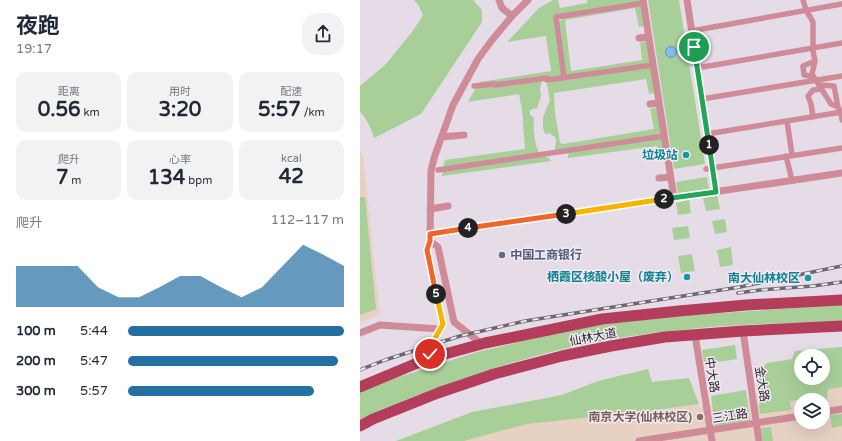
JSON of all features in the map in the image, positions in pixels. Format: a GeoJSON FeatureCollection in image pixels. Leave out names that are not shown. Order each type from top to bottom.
{"type":"FeatureCollection","features":[{"type":"Feature","properties":{"kind":"main road","name":"仙林大道"},"geometry":{"type":"LineString","coordinates":[[360,387],[427,359],[485,343],[602,319],[679,310],[842,300]]}},
{"type":"Feature","properties":{"kind":"main road","name":"仙林大道"},"geometry":{"type":"LineString","coordinates":[[360,426],[373,419],[438,393],[496,373],[562,356],[611,346],[665,338],[742,331],[842,326]]}},
{"type":"Feature","properties":{"kind":"street"},"geometry":{"type":"LineString","coordinates":[[499,0],[502,8],[512,16]]}},
{"type":"Feature","properties":{"kind":"street"},"geometry":{"type":"LineString","coordinates":[[427,359],[434,340],[443,324],[427,250],[430,237],[432,165],[453,105],[478,59],[512,16],[528,0]]}},
{"type":"Feature","properties":{"kind":"street"},"geometry":{"type":"LineString","coordinates":[[686,0],[707,134],[709,169],[716,192]]}},
{"type":"Feature","properties":{"kind":"street"},"geometry":{"type":"LineString","coordinates":[[803,0],[806,10],[813,22],[813,48],[815,61],[812,74],[831,104],[840,111]]}},
{"type":"Feature","properties":{"kind":"street"},"geometry":{"type":"LineString","coordinates":[[564,78],[556,17],[644,2],[674,198]]}},
{"type":"Feature","properties":{"kind":"street"},"geometry":{"type":"LineString","coordinates":[[691,31],[842,4]]}},
{"type":"Feature","properties":{"kind":"street"},"geometry":{"type":"LineString","coordinates":[[639,38],[649,37]]}},
{"type":"Feature","properties":{"kind":"street"},"geometry":{"type":"LineString","coordinates":[[697,68],[842,43]]}},
{"type":"Feature","properties":{"kind":"street"},"geometry":{"type":"LineString","coordinates":[[812,74],[810,76],[804,75],[803,66],[815,61]]}},
{"type":"Feature","properties":{"kind":"street"},"geometry":{"type":"LineString","coordinates":[[474,86],[495,85],[547,78],[547,80],[653,65]]}},
{"type":"Feature","properties":{"kind":"street"},"geometry":{"type":"LineString","coordinates":[[813,117],[808,96],[819,85],[842,76]]}},
{"type":"Feature","properties":{"kind":"street"},"geometry":{"type":"LineString","coordinates":[[702,99],[819,85],[834,86],[842,120]]}},
{"type":"Feature","properties":{"kind":"street"},"geometry":{"type":"LineString","coordinates":[[650,104],[659,103]]}},
{"type":"Feature","properties":{"kind":"street"},"geometry":{"type":"LineString","coordinates":[[707,134],[813,117],[840,111]]}},
{"type":"Feature","properties":{"kind":"street"},"geometry":{"type":"LineString","coordinates":[[787,121],[792,180]]}},
{"type":"Feature","properties":{"kind":"street"},"geometry":{"type":"LineString","coordinates":[[442,137],[464,135]]}},
{"type":"Feature","properties":{"kind":"street"},"geometry":{"type":"LineString","coordinates":[[438,170],[664,136]]}},
{"type":"Feature","properties":{"kind":"street"},"geometry":{"type":"LineString","coordinates":[[709,169],[842,148]]}},
{"type":"Feature","properties":{"kind":"street"},"geometry":{"type":"LineString","coordinates":[[430,237],[842,173]]}},
{"type":"Feature","properties":{"kind":"street"},"geometry":{"type":"LineString","coordinates":[[659,178],[670,177]]}},
{"type":"Feature","properties":{"kind":"street"},"geometry":{"type":"LineString","coordinates":[[430,209],[448,206]]}},
{"type":"Feature","properties":{"kind":"street"},"geometry":{"type":"LineString","coordinates":[[430,237],[438,247],[454,322],[478,341],[485,343]]}},
{"type":"Feature","properties":{"kind":"street"},"geometry":{"type":"LineString","coordinates":[[360,333],[380,325],[440,329]]}},
{"type":"Feature","properties":{"kind":"street","name":"金大路"},"geometry":{"type":"LineString","coordinates":[[742,331],[759,441]]}},
{"type":"Feature","properties":{"kind":"street","name":"中大路"},"geometry":{"type":"LineString","coordinates":[[694,335],[712,441]]}},
{"type":"Feature","properties":{"kind":"street"},"geometry":{"type":"LineString","coordinates":[[830,411],[842,410]]}},
{"type":"Feature","properties":{"kind":"street","name":"三江路"},"geometry":{"type":"LineString","coordinates":[[639,441],[794,417]]}},
{"type":"Feature","properties":{"kind":"shaded area"},"geometry":{"type":"Polygon","coordinates":[[[360,151],[363,156],[380,315],[360,322],[360,151]]]}},
{"type":"Feature","properties":{"kind":"shaded area","name":"南京大学(仙林校区)"},"geometry":{"type":"Polygon","coordinates":[[[842,382],[842,441],[464,441],[527,424],[699,404],[699,407],[747,399],[759,394],[830,385],[830,384],[842,382]]]}},
{"type":"Feature","properties":{"kind":"green space"},"geometry":{"type":"Polygon","coordinates":[[[414,0],[473,0],[482,10],[482,22],[421,114],[374,138],[365,118],[360,112],[360,86],[386,64],[412,32],[423,15],[419,6],[414,0]]]}},
{"type":"Feature","properties":{"kind":"green space"},"geometry":{"type":"Polygon","coordinates":[[[553,0],[558,0],[560,8],[587,3],[587,0],[642,0],[646,26],[639,27],[635,8],[565,20],[571,71],[642,60],[640,42],[647,41],[655,93],[649,94],[646,79],[554,93],[555,113],[560,143],[563,144],[654,129],[650,109],[658,107],[664,151],[659,152],[657,146],[568,158],[570,151],[559,152],[555,149],[555,137],[549,133],[545,134],[543,128],[543,117],[550,100],[547,85],[549,80],[543,78],[540,88],[541,96],[537,108],[530,110],[530,115],[534,118],[534,136],[540,155],[549,158],[551,161],[442,176],[445,160],[525,149],[522,110],[519,94],[468,102],[480,82],[551,71],[546,36],[507,42],[539,8],[553,0]],[[561,14],[554,15],[557,34],[561,33],[559,21],[562,20],[561,14]]]}},
{"type":"Feature","properties":{"kind":"green space"},"geometry":{"type":"Polygon","coordinates":[[[648,0],[679,0],[705,164],[674,169],[648,0]]]}},
{"type":"Feature","properties":{"kind":"green space"},"geometry":{"type":"Polygon","coordinates":[[[707,177],[709,189],[678,194],[676,182],[707,177]]]}},
{"type":"Feature","properties":{"kind":"green space"},"geometry":{"type":"Polygon","coordinates":[[[717,196],[720,209],[706,211],[703,198],[717,196]]]}},
{"type":"Feature","properties":{"kind":"green space"},"geometry":{"type":"Polygon","coordinates":[[[360,197],[365,197],[376,309],[360,315],[360,197]]]}},
{"type":"Feature","properties":{"kind":"green space"},"geometry":{"type":"Polygon","coordinates":[[[689,200],[691,213],[678,215],[676,203],[689,200]]]}},
{"type":"Feature","properties":{"kind":"green space"},"geometry":{"type":"Polygon","coordinates":[[[725,219],[727,232],[715,234],[712,221],[725,219]]]}},
{"type":"Feature","properties":{"kind":"green space"},"geometry":{"type":"Polygon","coordinates":[[[688,226],[690,238],[674,240],[672,228],[688,226]]]}},
{"type":"Feature","properties":{"kind":"green space"},"geometry":{"type":"Polygon","coordinates":[[[731,247],[733,265],[720,267],[717,250],[731,247]]]}},
{"type":"Feature","properties":{"kind":"green space"},"geometry":{"type":"Polygon","coordinates":[[[692,254],[695,271],[681,273],[678,256],[692,254]]]}},
{"type":"Feature","properties":{"kind":"green space"},"geometry":{"type":"Polygon","coordinates":[[[842,305],[842,321],[710,327],[645,334],[580,345],[516,362],[452,382],[360,419],[360,392],[387,381],[477,352],[536,338],[605,324],[676,315],[842,305]]]}},
{"type":"Feature","properties":{"kind":"green space"},"geometry":{"type":"Polygon","coordinates":[[[735,345],[737,359],[704,364],[702,350],[735,345]]]}},
{"type":"Feature","properties":{"kind":"green space"},"geometry":{"type":"Polygon","coordinates":[[[842,347],[842,387],[828,389],[827,393],[794,393],[794,400],[790,401],[791,410],[760,414],[757,373],[767,363],[792,359],[794,354],[794,385],[830,385],[830,349],[818,349],[842,347]]]}},
{"type":"Feature","properties":{"kind":"green space"},"geometry":{"type":"Polygon","coordinates":[[[648,369],[652,382],[689,378],[699,404],[527,424],[464,441],[396,441],[472,412],[562,395],[598,381],[648,369]]]}},
{"type":"Feature","properties":{"kind":"green space"},"geometry":{"type":"Polygon","coordinates":[[[746,390],[750,420],[715,426],[711,396],[746,390]]]}},
{"type":"Feature","properties":{"kind":"green space"},"geometry":{"type":"Polygon","coordinates":[[[842,414],[842,426],[832,428],[830,415],[842,414]]]}},
{"type":"Feature","properties":{"kind":"green space"},"geometry":{"type":"Polygon","coordinates":[[[771,427],[773,441],[763,441],[761,428],[771,427]]]}},
{"type":"Feature","properties":{"kind":"water"},"geometry":{"type":"Polygon","coordinates":[[[671,46],[675,48],[677,52],[675,56],[671,58],[667,56],[665,52],[667,48],[671,46]]]}},
{"type":"Feature","properties":{"kind":"railway"},"geometry":{"type":"LineString","coordinates":[[360,370],[385,360],[460,336],[525,321],[740,287],[842,266]]}},
{"type":"Feature","properties":{"kind":"railway"},"geometry":{"type":"LineString","coordinates":[[738,293],[842,282]]}},
{"type":"Feature","properties":{"kind":"place","name":"垃圾站"},"geometry":{"type":"Point","coordinates":[686,155]}},
{"type":"Feature","properties":{"kind":"place","name":"中国工商银行"},"geometry":{"type":"Point","coordinates":[502,255]}},
{"type":"Feature","properties":{"kind":"place","name":"栖霞区核酸小屋（废弃）"},"geometry":{"type":"Point","coordinates":[687,277]}},
{"type":"Feature","properties":{"kind":"place","name":"南大仙林校区"},"geometry":{"type":"Point","coordinates":[808,278]}},
{"type":"Feature","properties":{"kind":"place","name":"南京大学(仙林校区)"},"geometry":{"type":"Point","coordinates":[700,417]}},
{"type":"Feature","properties":{"kind":"route"},"geometry":{"type":"LineString","coordinates":[[430,354],[436,335],[443,324],[427,250],[430,241],[430,234],[716,192],[694,47]]}}]}
